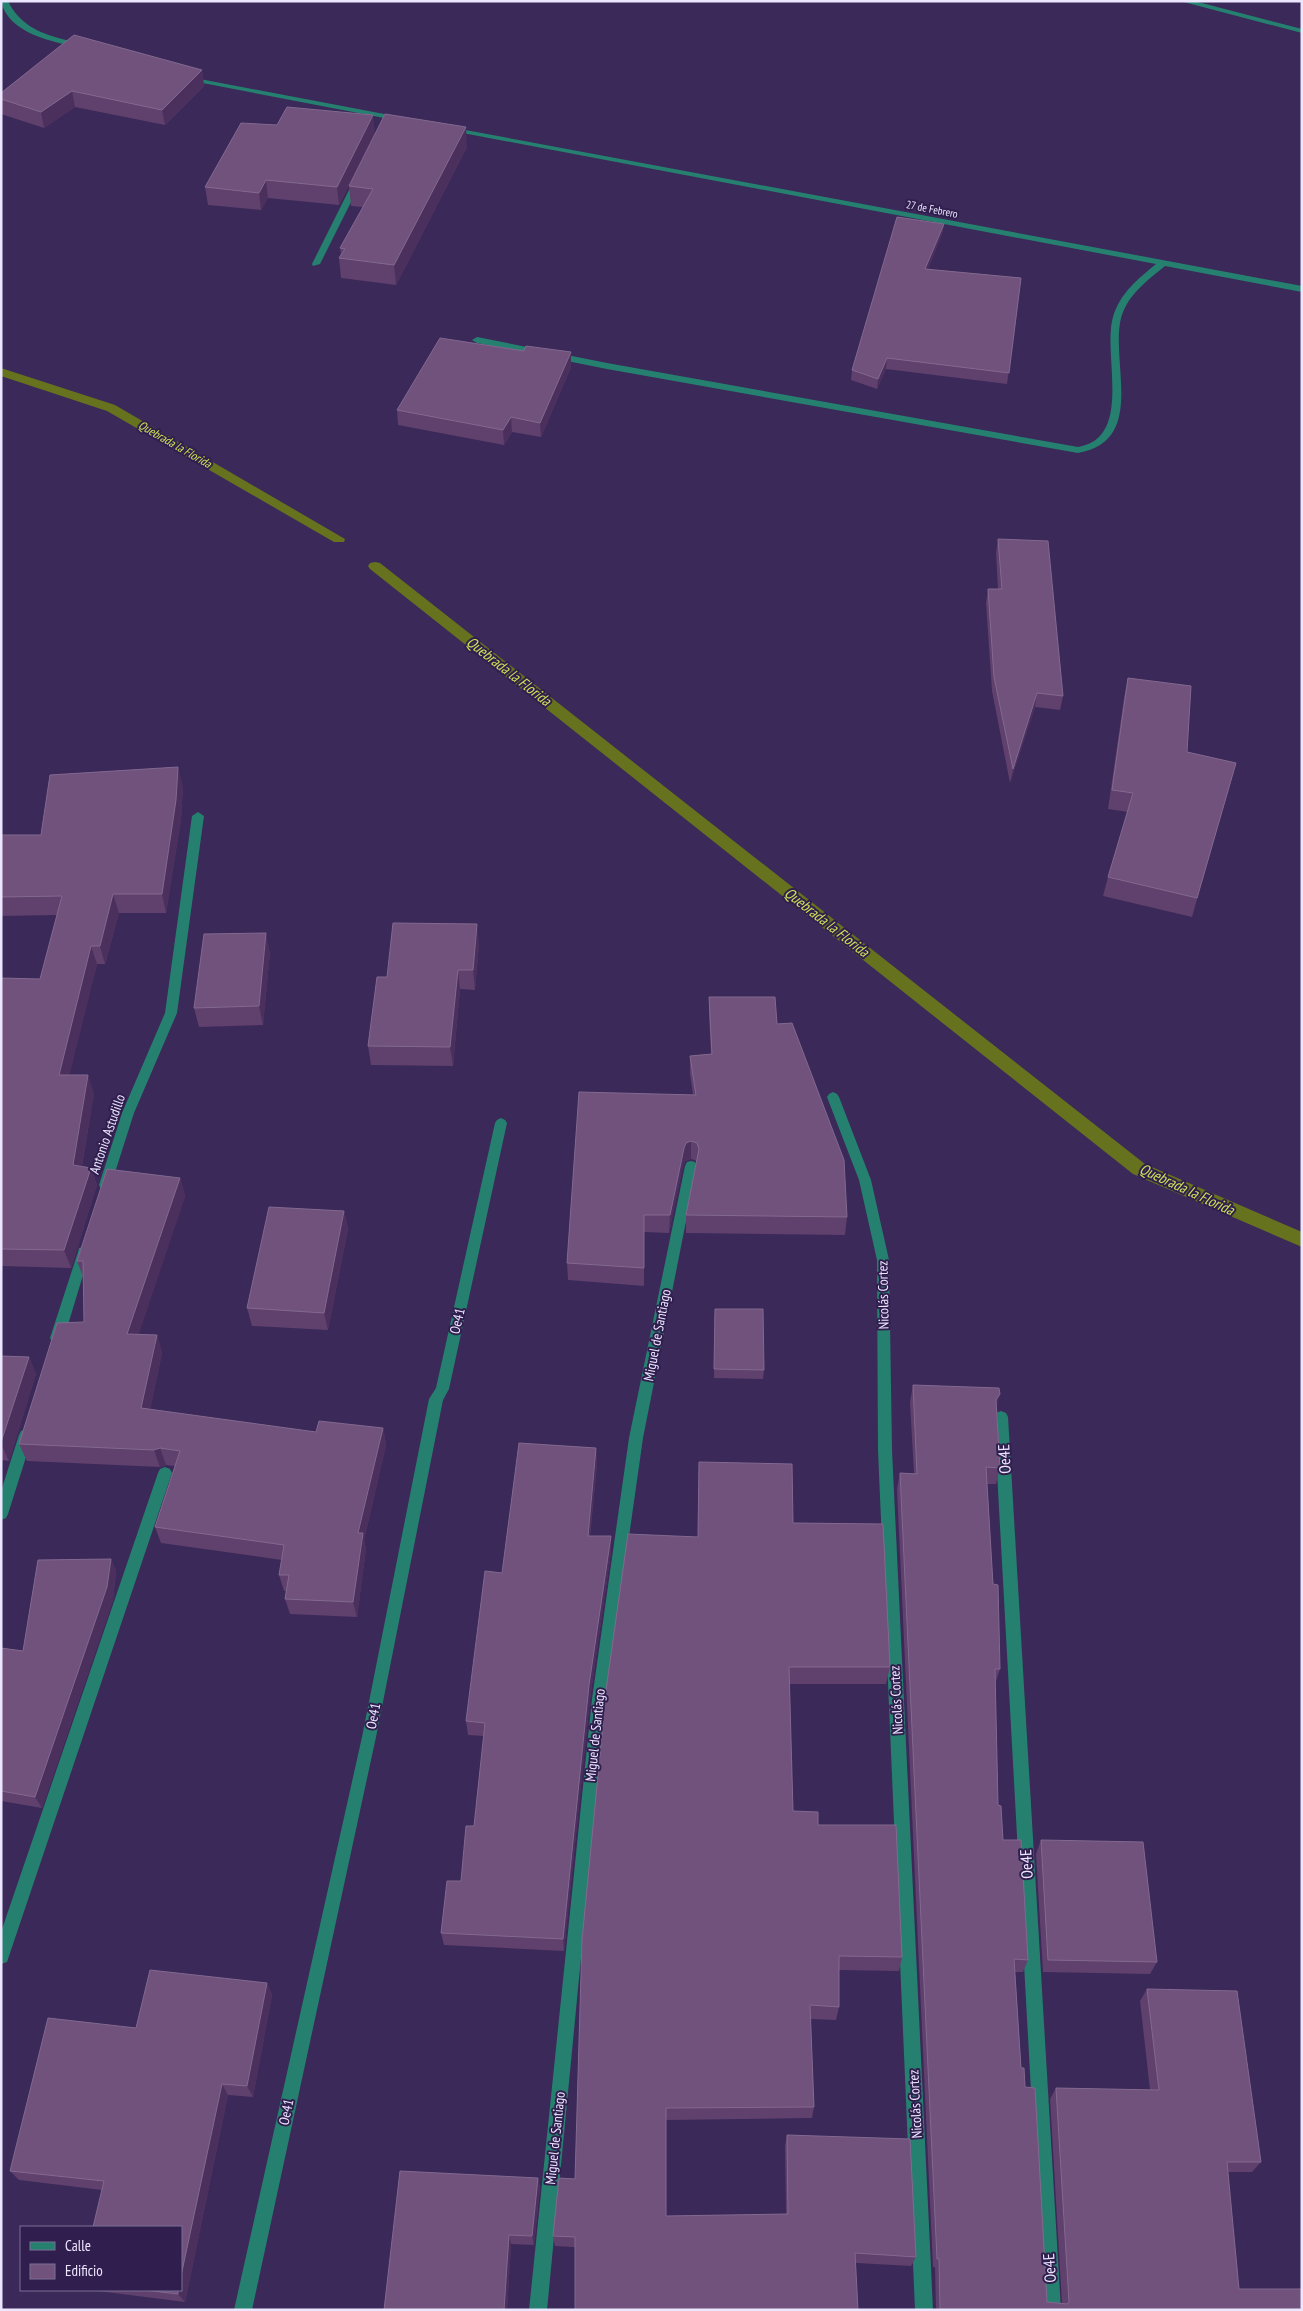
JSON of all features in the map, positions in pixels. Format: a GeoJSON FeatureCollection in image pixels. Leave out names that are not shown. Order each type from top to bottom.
{"type":"FeatureCollection","features":[{"type":"Feature","properties":{"kind":"street"},"geometry":{"type":"LineString","coordinates":[[4,1],[8,13],[40,35],[91,48]]}},
{"type":"Feature","properties":{"kind":"street"},"geometry":{"type":"LineString","coordinates":[[1184,1],[1302,31]]}},
{"type":"Feature","properties":{"kind":"street"},"geometry":{"type":"LineString","coordinates":[[175,74],[193,80],[408,121]]}},
{"type":"Feature","properties":{"kind":"street"},"geometry":{"type":"LineString","coordinates":[[385,126],[390,117]]}},
{"type":"Feature","properties":{"kind":"street","name":"27 de Febrero"},"geometry":{"type":"LineString","coordinates":[[446,128],[1302,289]]}},
{"type":"Feature","properties":{"kind":"street"},"geometry":{"type":"LineString","coordinates":[[316,264],[359,177]]}},
{"type":"Feature","properties":{"kind":"street"},"geometry":{"type":"LineString","coordinates":[[477,340],[607,366],[1078,450],[1095,446],[1105,437],[1117,416],[1115,327],[1122,302],[1141,281],[1162,264]]}},
{"type":"Feature","properties":{"kind":"street","name":"Antonio Astudillo"},"geometry":{"type":"LineString","coordinates":[[101,1196],[128,1113],[171,1013],[198,816]]}},
{"type":"Feature","properties":{"kind":"street","name":"Nicolás Cortez"},"geometry":{"type":"LineString","coordinates":[[833,1097],[864,1180],[883,1260],[885,1459],[924,2310]]}},
{"type":"Feature","properties":{"kind":"street","name":"Oe41"},"geometry":{"type":"LineString","coordinates":[[243,2310],[369,1737],[436,1399],[442,1389],[501,1123]]}},
{"type":"Feature","properties":{"kind":"street","name":"Miguel de Santiago"},"geometry":{"type":"LineString","coordinates":[[538,2310],[598,1699],[636,1438],[691,1166]]}},
{"type":"Feature","properties":{"kind":"street"},"geometry":{"type":"LineString","coordinates":[[54,1347],[86,1243]]}},
{"type":"Feature","properties":{"kind":"street","name":"Oe4E"},"geometry":{"type":"LineString","coordinates":[[1001,1417],[1052,2310]]}},
{"type":"Feature","properties":{"kind":"street"},"geometry":{"type":"LineString","coordinates":[[1,1514],[30,1421]]}},
{"type":"Feature","properties":{"kind":"street"},"geometry":{"type":"LineString","coordinates":[[1,1956],[165,1473]]}},
{"type":"Feature","properties":{"kind":"building"},"geometry":{"type":"Polygon","coordinates":[[[74,35],[202,70],[162,110],[72,91],[41,112],[1,99],[1,93],[74,35]]]}},
{"type":"Feature","properties":{"kind":"building"},"geometry":{"type":"Polygon","coordinates":[[[287,107],[373,115],[337,187],[266,180],[259,193],[205,187],[241,123],[277,125],[287,107]]]}},
{"type":"Feature","properties":{"kind":"building"},"geometry":{"type":"Polygon","coordinates":[[[385,114],[466,127],[394,265],[339,258],[345,249],[340,248],[373,189],[349,186],[385,114]]]}},
{"type":"Feature","properties":{"kind":"building"},"geometry":{"type":"Polygon","coordinates":[[[897,217],[944,224],[925,269],[1021,278],[1009,373],[887,358],[878,379],[852,370],[897,217]]]}},
{"type":"Feature","properties":{"kind":"building"},"geometry":{"type":"Polygon","coordinates":[[[440,338],[524,351],[526,346],[571,352],[540,423],[511,417],[503,430],[397,410],[440,338]]]}},
{"type":"Feature","properties":{"kind":"building"},"geometry":{"type":"Polygon","coordinates":[[[998,539],[1048,541],[1063,696],[1037,693],[1013,769],[994,677],[988,589],[1002,589],[998,539]]]}},
{"type":"Feature","properties":{"kind":"building"},"geometry":{"type":"Polygon","coordinates":[[[1128,678],[1191,686],[1187,752],[1236,763],[1197,898],[1108,877],[1133,793],[1112,790],[1128,678]]]}},
{"type":"Feature","properties":{"kind":"building"},"geometry":{"type":"Polygon","coordinates":[[[178,767],[176,800],[162,894],[113,894],[100,946],[91,946],[59,1075],[88,1075],[73,1165],[91,1168],[64,1250],[1,1249],[1,978],[40,979],[62,896],[1,897],[1,835],[41,835],[50,775],[178,767]]]}},
{"type":"Feature","properties":{"kind":"building"},"geometry":{"type":"Polygon","coordinates":[[[393,923],[477,924],[473,970],[458,970],[450,1047],[368,1046],[377,977],[387,977],[393,923]]]}},
{"type":"Feature","properties":{"kind":"building"},"geometry":{"type":"Polygon","coordinates":[[[266,933],[259,1006],[194,1008],[204,934],[266,933]]]}},
{"type":"Feature","properties":{"kind":"building"},"geometry":{"type":"Polygon","coordinates":[[[709,997],[775,997],[777,1024],[792,1023],[844,1160],[847,1217],[686,1215],[699,1149],[697,1143],[691,1141],[686,1143],[684,1148],[670,1215],[644,1215],[644,1268],[567,1263],[579,1092],[696,1095],[690,1056],[712,1054],[709,997]]]}},
{"type":"Feature","properties":{"kind":"building"},"geometry":{"type":"Polygon","coordinates":[[[107,1169],[180,1178],[127,1334],[157,1335],[141,1408],[316,1432],[319,1421],[383,1428],[358,1533],[363,1533],[353,1602],[285,1599],[289,1575],[279,1575],[284,1545],[155,1527],[180,1451],[160,1448],[154,1450],[19,1444],[57,1323],[84,1322],[83,1261],[77,1261],[107,1169]]]}},
{"type":"Feature","properties":{"kind":"building"},"geometry":{"type":"Polygon","coordinates":[[[269,1207],[344,1211],[324,1313],[247,1308],[269,1207]]]}},
{"type":"Feature","properties":{"kind":"building"},"geometry":{"type":"Polygon","coordinates":[[[715,1309],[763,1309],[764,1370],[714,1369],[715,1309]]]}},
{"type":"Feature","properties":{"kind":"building"},"geometry":{"type":"Polygon","coordinates":[[[1,1356],[29,1357],[1,1442],[1,1356]]]}},
{"type":"Feature","properties":{"kind":"building"},"geometry":{"type":"Polygon","coordinates":[[[913,1385],[999,1388],[1000,1394],[996,1400],[1000,1468],[986,1467],[993,1584],[998,1585],[1000,1669],[995,1669],[998,1805],[1001,1806],[1003,1840],[1021,1840],[1028,1960],[1014,1959],[1021,2068],[1024,2068],[1025,2087],[1035,2088],[1047,2302],[1067,2304],[1069,2302],[1056,2088],[1159,2090],[1147,1989],[1237,1991],[1261,2162],[1227,2162],[1239,2289],[1302,2289],[1302,2310],[940,2310],[900,1473],[917,1474],[913,1385]]]}},
{"type":"Feature","properties":{"kind":"building"},"geometry":{"type":"Polygon","coordinates":[[[519,1443],[596,1448],[588,1536],[611,1536],[589,1685],[563,1939],[441,1933],[447,1881],[461,1881],[466,1826],[474,1826],[485,1723],[466,1721],[485,1571],[502,1573],[519,1443]]]}},
{"type":"Feature","properties":{"kind":"building"},"geometry":{"type":"Polygon","coordinates":[[[699,1462],[792,1464],[793,1523],[883,1524],[890,1667],[789,1667],[793,1811],[818,1812],[818,1825],[896,1825],[902,1957],[839,1956],[839,2007],[810,2005],[814,2107],[666,2108],[666,2216],[788,2214],[787,2135],[910,2139],[916,2257],[855,2253],[858,2310],[575,2310],[575,2237],[553,2236],[559,2178],[575,2179],[582,1940],[607,1683],[628,1534],[698,1537],[699,1462]]]}},
{"type":"Feature","properties":{"kind":"building"},"geometry":{"type":"Polygon","coordinates":[[[111,1559],[107,1587],[35,1797],[1,1791],[1,1648],[23,1651],[38,1560],[111,1559]]]}},
{"type":"Feature","properties":{"kind":"building"},"geometry":{"type":"Polygon","coordinates":[[[1041,1840],[1143,1842],[1157,1962],[1048,1960],[1041,1840]]]}},
{"type":"Feature","properties":{"kind":"building"},"geometry":{"type":"Polygon","coordinates":[[[150,1970],[267,1983],[247,2086],[222,2084],[182,2271],[182,2226],[93,2226],[104,2181],[10,2171],[48,2018],[136,2028],[150,1970]]]}},
{"type":"Feature","properties":{"kind":"building"},"geometry":{"type":"Polygon","coordinates":[[[400,2171],[538,2178],[532,2236],[509,2235],[504,2310],[384,2310],[400,2171]]]}},
{"type":"Feature","properties":{"kind":"building"},"geometry":{"type":"Polygon","coordinates":[[[152,2291],[178,2291],[178,2294],[152,2291]]]}},
{"type":"Feature","properties":{"kind":"waterway","name":"Quebrada la Florida"},"geometry":{"type":"LineString","coordinates":[[1,372],[111,408],[339,539]]}},
{"type":"Feature","properties":{"kind":"waterway","name":"Quebrada la Florida"},"geometry":{"type":"LineString","coordinates":[[375,566],[1139,1169],[1302,1240]]}}]}
